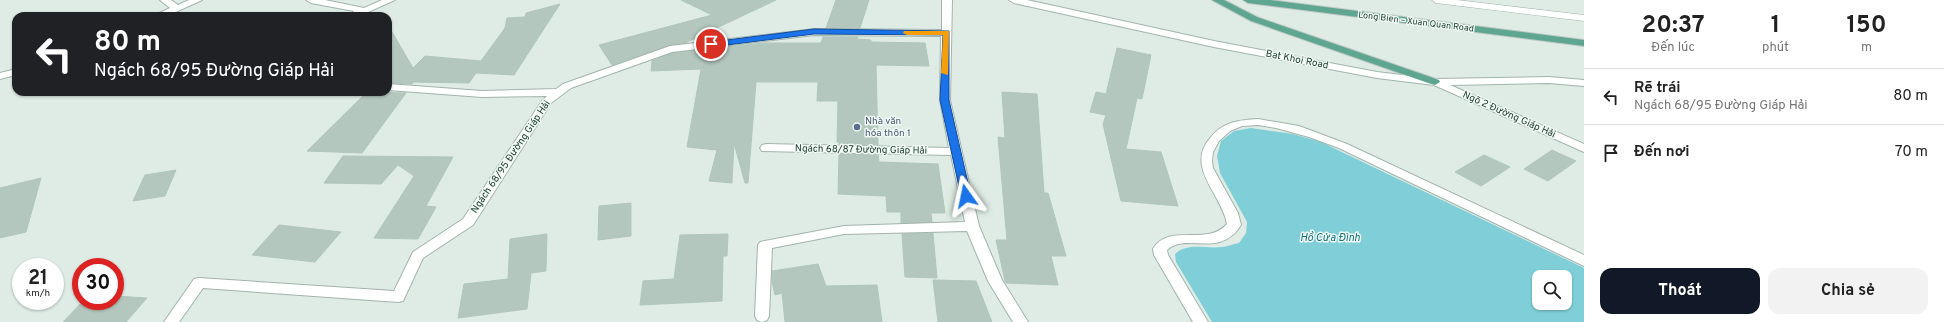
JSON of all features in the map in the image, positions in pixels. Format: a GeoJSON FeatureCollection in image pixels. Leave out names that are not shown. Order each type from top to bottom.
{"type":"FeatureCollection","features":[{"type":"Feature","properties":{"kind":"main road"},"geometry":{"type":"LineString","coordinates":[[1217,0],[1254,20],[1435,82]]}},
{"type":"Feature","properties":{"kind":"main road","name":"Long Bien – Xuan Quan Road"},"geometry":{"type":"LineString","coordinates":[[1248,0],[1584,43]]}},
{"type":"Feature","properties":{"kind":"street"},"geometry":{"type":"LineString","coordinates":[[165,0],[177,9]]}},
{"type":"Feature","properties":{"kind":"street"},"geometry":{"type":"LineString","coordinates":[[169,12],[197,0]]}},
{"type":"Feature","properties":{"kind":"street"},"geometry":{"type":"LineString","coordinates":[[311,0],[362,10]]}},
{"type":"Feature","properties":{"kind":"street"},"geometry":{"type":"LineString","coordinates":[[359,12],[390,0]]}},
{"type":"Feature","properties":{"kind":"street"},"geometry":{"type":"LineString","coordinates":[[947,0],[945,100],[972,226],[995,281],[1021,322]]}},
{"type":"Feature","properties":{"kind":"street","name":"Bat Khoi Road"},"geometry":{"type":"LineString","coordinates":[[1014,0],[1214,44],[1377,75],[1435,82],[1549,80],[1583,83]]}},
{"type":"Feature","properties":{"kind":"street","name":"Ngách 68/95 Đường Giáp Hải"},"geometry":{"type":"LineString","coordinates":[[171,322],[199,283],[398,297],[418,255],[468,222],[547,101],[567,86],[670,49],[814,32],[946,33]]}},
{"type":"Feature","properties":{"kind":"street"},"geometry":{"type":"LineString","coordinates":[[0,76],[12,73]]}},
{"type":"Feature","properties":{"kind":"street","name":"Ngõ 2 Đường Giáp Hải"},"geometry":{"type":"LineString","coordinates":[[1435,82],[1584,148]]}},
{"type":"Feature","properties":{"kind":"street"},"geometry":{"type":"LineString","coordinates":[[392,87],[482,94],[559,92]]}},
{"type":"Feature","properties":{"kind":"street"},"geometry":{"type":"LineString","coordinates":[[1201,322],[1161,255],[1160,249],[1164,244],[1171,241],[1208,240],[1219,237],[1224,235],[1234,225],[1232,213],[1211,178],[1206,161],[1209,147],[1217,135],[1230,126],[1244,122],[1277,125],[1319,136],[1584,261]]}},
{"type":"Feature","properties":{"kind":"street","name":"Ngách 68/87 Đường Giáp Hải"},"geometry":{"type":"LineString","coordinates":[[766,148],[956,152]]}},
{"type":"Feature","properties":{"kind":"street"},"geometry":{"type":"LineString","coordinates":[[762,316],[765,246],[844,230],[972,226]]}},
{"type":"Feature","properties":{"kind":"lane"},"geometry":{"type":"LineString","coordinates":[[1436,0],[1584,18]]}},
{"type":"Feature","properties":{"kind":"water","name":"Hồ Cửa Đình"},"geometry":{"type":"Polygon","coordinates":[[[1251,128],[1293,134],[1321,142],[1584,268],[1584,322],[1212,322],[1176,262],[1175,254],[1185,248],[1223,247],[1239,243],[1246,233],[1247,222],[1220,173],[1217,156],[1221,141],[1234,131],[1251,128]]]}},
{"type":"Feature","properties":{"kind":"building"},"geometry":{"type":"Polygon","coordinates":[[[681,0],[776,0],[685,43],[687,43],[670,45],[612,65],[599,45],[712,15],[681,0]]]}},
{"type":"Feature","properties":{"kind":"building"},"geometry":{"type":"Polygon","coordinates":[[[836,0],[869,0],[860,28],[826,28],[836,0]]]}},
{"type":"Feature","properties":{"kind":"building"},"geometry":{"type":"Polygon","coordinates":[[[560,4],[514,75],[476,73],[469,83],[392,83],[392,32],[413,68],[425,56],[481,61],[505,28],[507,18],[525,17],[526,13],[560,4]]]}},
{"type":"Feature","properties":{"kind":"building"},"geometry":{"type":"Polygon","coordinates":[[[823,37],[858,37],[857,39],[871,40],[871,42],[925,43],[929,66],[876,65],[878,145],[839,144],[839,142],[837,142],[838,101],[817,101],[818,82],[756,82],[748,183],[745,183],[734,143],[732,183],[709,181],[717,150],[687,147],[701,69],[651,71],[652,61],[672,53],[764,43],[821,43],[823,37]]]}},
{"type":"Feature","properties":{"kind":"building"},"geometry":{"type":"Polygon","coordinates":[[[1117,48],[1151,55],[1142,99],[1137,98],[1126,149],[1161,152],[1178,206],[1121,201],[1103,124],[1106,115],[1090,112],[1096,92],[1106,94],[1117,48]]]}},
{"type":"Feature","properties":{"kind":"building"},"geometry":{"type":"Polygon","coordinates":[[[1002,92],[1037,94],[1044,193],[1048,193],[1066,256],[1051,256],[1058,285],[1006,283],[1005,281],[996,240],[1007,240],[998,137],[1005,138],[1002,92]]]}},
{"type":"Feature","properties":{"kind":"building"},"geometry":{"type":"Polygon","coordinates":[[[392,93],[406,93],[362,153],[307,151],[363,96],[392,96],[392,93]]]}},
{"type":"Feature","properties":{"kind":"building"},"geometry":{"type":"Polygon","coordinates":[[[1552,150],[1576,161],[1548,181],[1524,169],[1552,150]]]}},
{"type":"Feature","properties":{"kind":"building"},"geometry":{"type":"Polygon","coordinates":[[[839,154],[878,155],[879,162],[938,164],[945,213],[931,213],[932,222],[901,223],[901,212],[887,212],[886,196],[838,194],[839,154]]]}},
{"type":"Feature","properties":{"kind":"building"},"geometry":{"type":"Polygon","coordinates":[[[1484,155],[1510,167],[1481,186],[1455,172],[1484,155]]]}},
{"type":"Feature","properties":{"kind":"building"},"geometry":{"type":"Polygon","coordinates":[[[343,156],[453,157],[426,206],[436,207],[418,239],[374,238],[414,176],[398,165],[381,184],[324,183],[343,156]]]}},
{"type":"Feature","properties":{"kind":"building"},"geometry":{"type":"Polygon","coordinates":[[[176,170],[165,196],[133,201],[145,175],[176,170]]]}},
{"type":"Feature","properties":{"kind":"building"},"geometry":{"type":"Polygon","coordinates":[[[41,178],[26,232],[0,238],[0,188],[41,178]]]}},
{"type":"Feature","properties":{"kind":"building"},"geometry":{"type":"Polygon","coordinates":[[[631,203],[631,236],[598,240],[599,206],[631,203]]]}},
{"type":"Feature","properties":{"kind":"building"},"geometry":{"type":"Polygon","coordinates":[[[279,225],[341,232],[315,262],[252,255],[279,225]]]}},
{"type":"Feature","properties":{"kind":"building"},"geometry":{"type":"Polygon","coordinates":[[[933,233],[937,278],[905,277],[902,234],[933,233]]]}},
{"type":"Feature","properties":{"kind":"building"},"geometry":{"type":"Polygon","coordinates":[[[547,234],[546,271],[531,273],[527,309],[458,318],[464,284],[508,279],[510,239],[547,234]]]}},
{"type":"Feature","properties":{"kind":"building"},"geometry":{"type":"Polygon","coordinates":[[[728,234],[727,256],[723,256],[722,301],[640,305],[643,281],[674,279],[680,235],[728,234]]]}},
{"type":"Feature","properties":{"kind":"building"},"geometry":{"type":"Polygon","coordinates":[[[818,264],[826,286],[877,285],[882,322],[785,322],[782,293],[775,295],[772,282],[772,271],[818,264]]]}},
{"type":"Feature","properties":{"kind":"building"},"geometry":{"type":"Polygon","coordinates":[[[933,280],[976,281],[992,322],[938,322],[933,280]]]}},
{"type":"Feature","properties":{"kind":"building"},"geometry":{"type":"Polygon","coordinates":[[[124,297],[147,298],[126,322],[63,322],[74,310],[124,310],[124,297]]]}},
{"type":"Feature","properties":{"kind":"slow traffic"},"geometry":{"type":"LineString","coordinates":[[907,33],[946,33],[945,73]]}},
{"type":"Feature","properties":{"kind":"place","name":"Nhà văn hóa thôn 1"},"geometry":{"type":"Point","coordinates":[857,127]}},
{"type":"Feature","properties":{"kind":"route"},"geometry":{"type":"LineString","coordinates":[[711,44],[739,42],[814,32],[946,33],[945,100],[966,196]]}}]}
